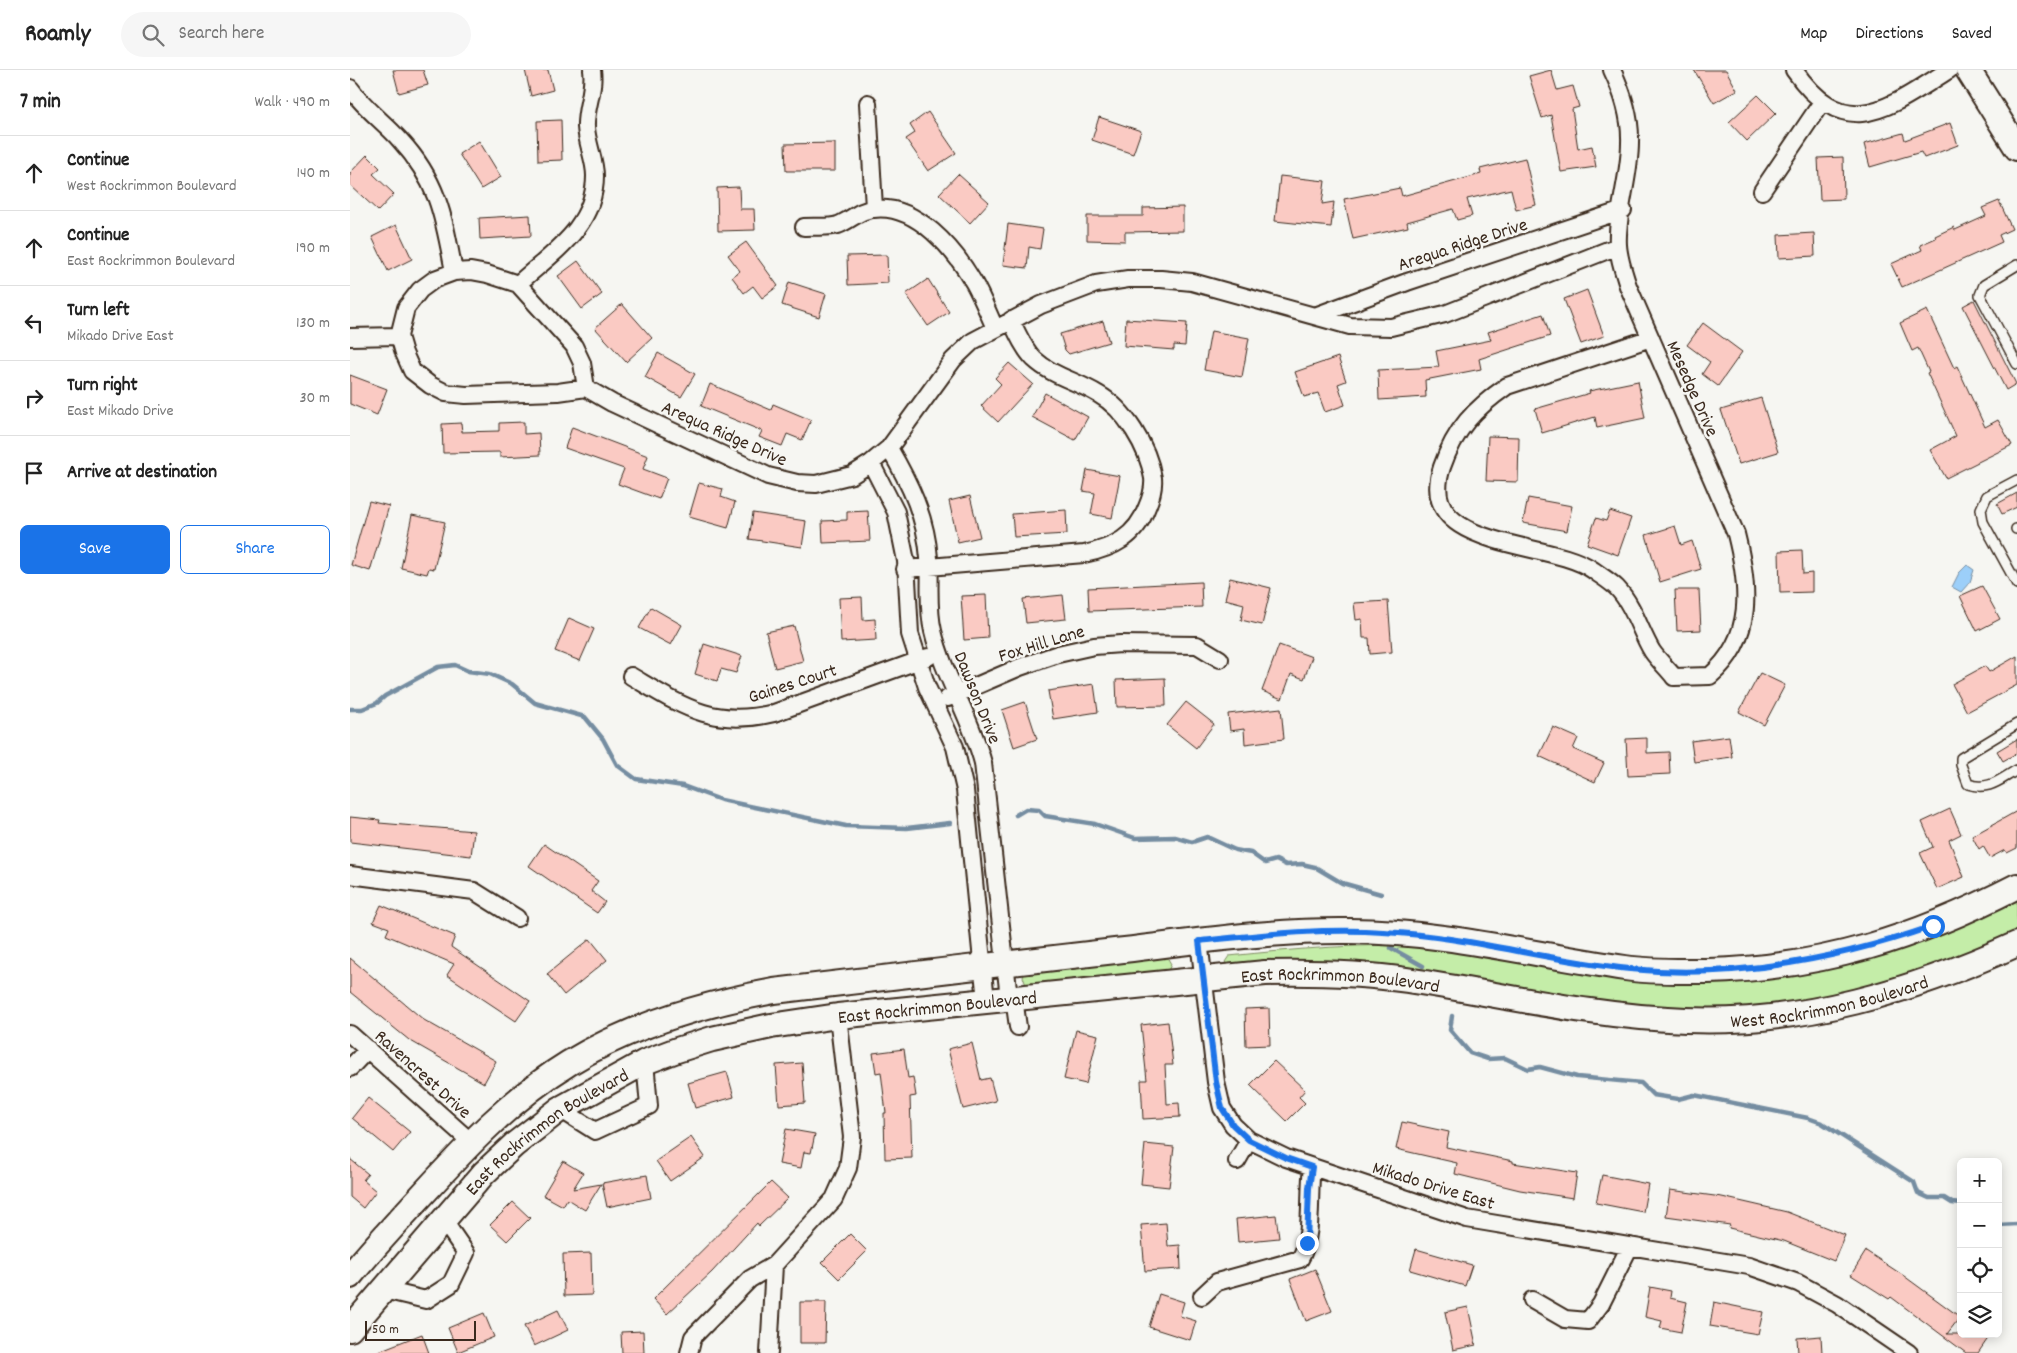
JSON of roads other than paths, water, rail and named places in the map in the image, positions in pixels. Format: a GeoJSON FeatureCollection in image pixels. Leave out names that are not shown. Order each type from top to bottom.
{"type":"FeatureCollection","features":[{"type":"Feature","properties":{"kind":"main road"},"geometry":{"type":"LineString","coordinates":[[1968,70],[2017,148]]}},
{"type":"Feature","properties":{"kind":"main road","name":"East Rockrimmon Boulevard"},"geometry":{"type":"LineString","coordinates":[[350,1276],[471,1142],[507,1109],[568,1064],[629,1033],[693,1009],[774,990],[1288,932],[1384,932],[1461,940],[1629,969],[1733,970],[1808,962],[1852,952],[1933,926],[2017,886]]}},
{"type":"Feature","properties":{"kind":"main road","name":"West Rockrimmon Boulevard"},"geometry":{"type":"LineString","coordinates":[[1634,1016],[1686,1020],[1731,1019],[1784,1014],[1850,1003],[1923,983],[2017,944]]}},
{"type":"Feature","properties":{"kind":"main road","name":"East Rockrimmon Boulevard"},"geometry":{"type":"LineString","coordinates":[[350,1329],[484,1173],[514,1145],[560,1110],[645,1062],[712,1039],[771,1026],[838,1016],[1265,973],[1321,972],[1406,980],[1587,1011],[1634,1016]]}},
{"type":"Feature","properties":{"kind":"street"},"geometry":{"type":"LineString","coordinates":[[518,284],[577,230],[587,215],[593,199],[595,174],[586,137],[586,122],[592,91],[592,70]]}},
{"type":"Feature","properties":{"kind":"street","name":"Mesedge Drive"},"geometry":{"type":"LineString","coordinates":[[1612,70],[1623,95],[1630,141],[1618,246],[1628,286],[1651,338],[1736,534],[1745,582],[1746,604],[1741,632],[1733,651],[1722,666],[1710,676],[1674,677],[1653,651],[1627,601],[1616,588],[1590,568],[1560,556],[1465,530],[1444,512],[1439,496],[1439,476],[1457,434],[1470,415],[1490,398],[1507,386],[1651,338]]}},
{"type":"Feature","properties":{"kind":"street"},"geometry":{"type":"LineString","coordinates":[[1794,70],[1805,85],[1822,102],[1842,111],[1874,112],[1889,107],[1949,70]]}},
{"type":"Feature","properties":{"kind":"street"},"geometry":{"type":"LineString","coordinates":[[350,88],[369,112],[400,139],[428,177],[438,198],[454,272]]}},
{"type":"Feature","properties":{"kind":"street"},"geometry":{"type":"LineString","coordinates":[[1762,192],[1822,102]]}},
{"type":"Feature","properties":{"kind":"street"},"geometry":{"type":"LineString","coordinates":[[868,103],[874,208]]}},
{"type":"Feature","properties":{"kind":"street"},"geometry":{"type":"LineString","coordinates":[[804,227],[838,225],[856,214],[874,208],[894,211],[912,218],[928,228],[963,265],[975,284],[995,328]]}},
{"type":"Feature","properties":{"kind":"street","name":"Arequa Ridge Drive"},"geometry":{"type":"LineString","coordinates":[[1315,316],[1382,291],[1623,210]]}},
{"type":"Feature","properties":{"kind":"street","name":"Arequa Ridge Drive"},"geometry":{"type":"LineString","coordinates":[[586,388],[612,403],[768,476],[797,483],[816,484],[834,482],[852,475],[871,464],[889,448],[953,360],[973,341],[995,328],[1070,292],[1096,284],[1128,279],[1161,279],[1192,282],[1350,326],[1392,327],[1417,323],[1445,314],[1618,246]]}},
{"type":"Feature","properties":{"kind":"street"},"geometry":{"type":"LineString","coordinates":[[470,271],[487,274],[518,284],[574,346],[582,363],[586,388],[558,392],[466,395],[446,393],[430,385],[412,370],[404,353],[400,336],[406,308],[420,290],[435,279],[454,272],[470,271]]}},
{"type":"Feature","properties":{"kind":"street"},"geometry":{"type":"LineString","coordinates":[[905,569],[1084,554],[1104,550],[1128,537],[1138,526],[1152,495],[1153,479],[1144,447],[1120,413],[1099,394],[1050,371],[1033,359],[1011,320]]}},
{"type":"Feature","properties":{"kind":"street"},"geometry":{"type":"LineString","coordinates":[[350,337],[400,336]]}},
{"type":"Feature","properties":{"kind":"street","name":"Dawson Drive"},"geometry":{"type":"LineString","coordinates":[[889,448],[918,504],[926,532],[932,629],[939,653],[977,739],[983,763],[1006,963],[1003,999]]}},
{"type":"Feature","properties":{"kind":"street"},"geometry":{"type":"LineString","coordinates":[[871,464],[896,512],[903,536],[910,634],[918,661],[955,747],[965,790],[982,966],[1018,1026]]}},
{"type":"Feature","properties":{"kind":"street","name":"Fox Hill Lane"},"geometry":{"type":"LineString","coordinates":[[936,704],[1020,667],[1058,654],[1094,646],[1121,644],[1197,645],[1220,659]]}},
{"type":"Feature","properties":{"kind":"street","name":"Gaines Court"},"geometry":{"type":"LineString","coordinates":[[631,676],[684,708],[730,718],[753,718],[774,713],[939,653]]}},
{"type":"Feature","properties":{"kind":"street"},"geometry":{"type":"LineString","coordinates":[[350,875],[474,890],[517,918]]}},
{"type":"Feature","properties":{"kind":"street","name":"Mikado Drive East"},"geometry":{"type":"LineString","coordinates":[[1199,941],[1216,1082],[1222,1108],[1233,1125],[1249,1140],[1286,1158],[1467,1219],[1749,1266],[1798,1283],[1837,1304],[1888,1347],[1909,1353]]}},
{"type":"Feature","properties":{"kind":"street"},"geometry":{"type":"LineString","coordinates":[[689,1353],[693,1337],[750,1278],[774,1265],[834,1200],[848,1168],[852,1136],[838,1016]]}},
{"type":"Feature","properties":{"kind":"street","name":"Ravencrest Drive"},"geometry":{"type":"LineString","coordinates":[[350,1034],[471,1142]]}},
{"type":"Feature","properties":{"kind":"street"},"geometry":{"type":"LineString","coordinates":[[350,1068],[368,1049]]}},
{"type":"Feature","properties":{"kind":"street"},"geometry":{"type":"LineString","coordinates":[[560,1110],[595,1131],[649,1106],[645,1062]]}},
{"type":"Feature","properties":{"kind":"street"},"geometry":{"type":"LineString","coordinates":[[1237,1161],[1249,1140]]}},
{"type":"Feature","properties":{"kind":"street"},"geometry":{"type":"LineString","coordinates":[[1202,1296],[1217,1282],[1300,1259],[1307,1243],[1309,1188],[1312,1167]]}},
{"type":"Feature","properties":{"kind":"street"},"geometry":{"type":"LineString","coordinates":[[384,1290],[426,1300],[451,1284],[466,1253],[444,1221]]}},
{"type":"Feature","properties":{"kind":"street"},"geometry":{"type":"LineString","coordinates":[[1532,1300],[1565,1318],[1588,1321],[1602,1304],[1630,1246]]}},
{"type":"Feature","properties":{"kind":"street"},"geometry":{"type":"LineString","coordinates":[[769,1353],[774,1265]]}},
{"type":"Feature","properties":{"kind":"lane"},"geometry":{"type":"LineString","coordinates":[[2017,266],[1984,285],[1980,295],[2017,364]]}},
{"type":"Feature","properties":{"kind":"lane"},"geometry":{"type":"LineString","coordinates":[[2017,480],[1988,496],[1980,508],[1983,522],[2017,584]]}},
{"type":"Feature","properties":{"kind":"lane"},"geometry":{"type":"LineString","coordinates":[[2017,724],[1961,758],[1961,766],[1968,784],[1980,788],[1990,786],[2017,770]]}},
{"type":"Feature","properties":{"kind":"water"},"geometry":{"type":"Polygon","coordinates":[[[1967,565],[1974,570],[1970,582],[1961,592],[1952,587],[1959,573],[1967,565]]]}},
{"type":"Feature","properties":{"kind":"waterway"},"geometry":{"type":"LineString","coordinates":[[350,709],[362,709],[377,703],[385,696],[438,667],[455,665],[468,671],[490,674],[512,684],[535,703],[585,717],[603,739],[617,765],[636,779],[683,786],[721,800],[846,826],[907,828],[950,823]]}},
{"type":"Feature","properties":{"kind":"waterway"},"geometry":{"type":"LineString","coordinates":[[1016,815],[1026,809],[1039,810],[1045,816],[1095,824],[1135,838],[1175,837],[1192,842],[1207,837],[1235,850],[1251,853],[1265,863],[1276,860],[1286,865],[1302,864],[1315,867],[1342,883],[1381,894]]}},
{"type":"Feature","properties":{"kind":"waterway"},"geometry":{"type":"LineString","coordinates":[[1391,948],[1423,966]]}},
{"type":"Feature","properties":{"kind":"waterway"},"geometry":{"type":"LineString","coordinates":[[1452,1016],[1450,1030],[1470,1053],[1488,1059],[1505,1058],[1528,1069],[1540,1067],[1577,1077],[1641,1083],[1653,1095],[1678,1099],[1694,1095],[1808,1118],[1822,1123],[1914,1182],[1918,1193],[1929,1198],[1944,1198],[1957,1204]]}},
{"type":"Feature","properties":{"kind":"waterway"},"geometry":{"type":"LineString","coordinates":[[2002,1225],[2017,1224]]}}]}
